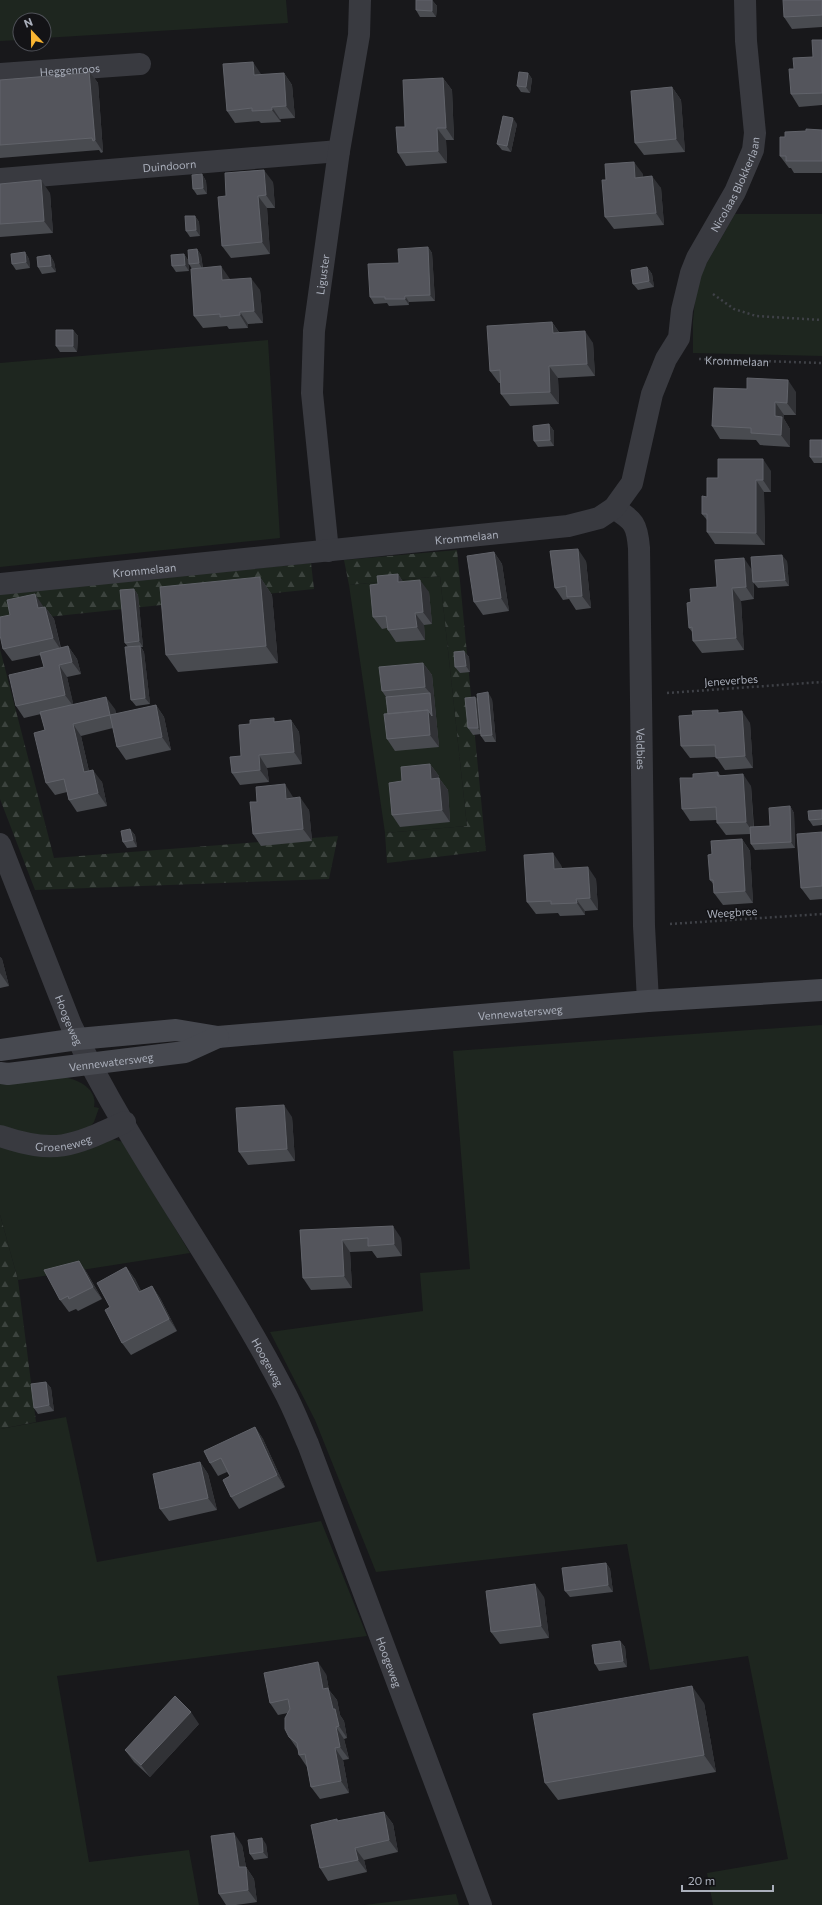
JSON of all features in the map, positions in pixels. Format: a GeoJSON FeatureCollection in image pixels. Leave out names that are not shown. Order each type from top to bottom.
{"type":"FeatureCollection","features":[{"type":"Feature","properties":{"kind":"street","name":"Liguster"},"geometry":{"type":"LineString","coordinates":[[328,551],[312,385],[314,331],[339,151],[359,35],[360,0]]}},
{"type":"Feature","properties":{"kind":"street","name":"Nicolaas Blokkerlaan"},"geometry":{"type":"LineString","coordinates":[[666,359],[678,338],[687,288],[697,258],[735,192],[753,150],[755,133],[746,41],[745,0]]}},
{"type":"Feature","properties":{"kind":"street","name":"Heggenroos"},"geometry":{"type":"LineString","coordinates":[[0,74],[140,64]]}},
{"type":"Feature","properties":{"kind":"street","name":"Duindoorn"},"geometry":{"type":"LineString","coordinates":[[0,179],[339,151]]}},
{"type":"Feature","properties":{"kind":"street","name":"Krommelaan"},"geometry":{"type":"LineString","coordinates":[[0,584],[568,526],[599,518],[614,508],[632,483],[652,394],[666,359]]}},
{"type":"Feature","properties":{"kind":"street","name":"Veldbies"},"geometry":{"type":"LineString","coordinates":[[614,508],[630,518],[638,532],[644,926],[648,1001]]}},
{"type":"Feature","properties":{"kind":"street","name":"Hoogeweg"},"geometry":{"type":"LineString","coordinates":[[0,844],[78,1039],[125,1122],[249,1328],[284,1390],[308,1444],[481,1905]]}},
{"type":"Feature","properties":{"kind":"street","name":"Vennewatersweg"},"geometry":{"type":"LineString","coordinates":[[0,1050],[78,1039],[176,1030],[218,1037],[648,1001],[822,990]]}},
{"type":"Feature","properties":{"kind":"street","name":"Vennewatersweg"},"geometry":{"type":"LineString","coordinates":[[0,1073],[8,1074],[90,1062],[185,1052],[218,1037]]}},
{"type":"Feature","properties":{"kind":"street","name":"Groeneweg"},"geometry":{"type":"LineString","coordinates":[[0,1136],[36,1146],[61,1147],[89,1139],[125,1122]]}},
{"type":"Feature","properties":{"kind":"path"},"geometry":{"type":"LineString","coordinates":[[687,288],[714,295],[734,309],[756,316],[822,320]]}},
{"type":"Feature","properties":{"kind":"path","name":"Krommelaan"},"geometry":{"type":"LineString","coordinates":[[666,359],[822,363]]}},
{"type":"Feature","properties":{"kind":"path","name":"Jeneverbes"},"geometry":{"type":"LineString","coordinates":[[641,695],[822,682]]}},
{"type":"Feature","properties":{"kind":"path","name":"Weegbree"},"geometry":{"type":"LineString","coordinates":[[644,926],[822,914]]}},
{"type":"Feature","properties":{"kind":"green space"},"geometry":{"type":"Polygon","coordinates":[[[0,0],[286,0],[288,23],[52,38],[52,12],[12,12],[12,40],[0,41],[0,0]]]}},
{"type":"Feature","properties":{"kind":"green space"},"geometry":{"type":"Polygon","coordinates":[[[735,214],[822,214],[822,356],[693,353],[693,321],[697,280],[735,214]]]}},
{"type":"Feature","properties":{"kind":"green space"},"geometry":{"type":"Polygon","coordinates":[[[268,340],[280,538],[0,567],[0,363],[268,340]]]}},
{"type":"Feature","properties":{"kind":"green space"},"geometry":{"type":"Polygon","coordinates":[[[457,550],[486,851],[387,863],[385,833],[467,826],[440,576],[349,585],[344,560],[457,550]]]}},
{"type":"Feature","properties":{"kind":"green space"},"geometry":{"type":"Polygon","coordinates":[[[311,563],[314,589],[0,622],[0,594],[311,563]]]}},
{"type":"Feature","properties":{"kind":"green space"},"geometry":{"type":"Polygon","coordinates":[[[440,576],[467,826],[385,833],[349,585],[440,576]]]}},
{"type":"Feature","properties":{"kind":"green space"},"geometry":{"type":"Polygon","coordinates":[[[0,649],[54,858],[338,836],[329,879],[35,890],[0,799],[0,649]]]}},
{"type":"Feature","properties":{"kind":"green space"},"geometry":{"type":"Polygon","coordinates":[[[822,1025],[822,1905],[713,1905],[707,1873],[788,1859],[748,1656],[650,1670],[627,1544],[376,1572],[315,1420],[270,1332],[423,1311],[420,1273],[470,1269],[453,1051],[822,1025]]]}},
{"type":"Feature","properties":{"kind":"green space"},"geometry":{"type":"Polygon","coordinates":[[[64,1077],[76,1080],[86,1086],[93,1095],[94,1107],[99,1108],[94,1122],[89,1128],[63,1138],[0,1130],[0,1083],[64,1077]]]}},
{"type":"Feature","properties":{"kind":"green space"},"geometry":{"type":"Polygon","coordinates":[[[112,1139],[123,1142],[190,1253],[18,1280],[0,1215],[0,1145],[112,1139]]]}},
{"type":"Feature","properties":{"kind":"green space"},"geometry":{"type":"Polygon","coordinates":[[[0,1215],[18,1280],[36,1422],[0,1429],[0,1215]]]}},
{"type":"Feature","properties":{"kind":"green space"},"geometry":{"type":"Polygon","coordinates":[[[66,1417],[97,1562],[321,1521],[367,1636],[57,1676],[89,1862],[189,1850],[199,1905],[0,1905],[0,1429],[66,1417]]]}},
{"type":"Feature","properties":{"kind":"green space"},"geometry":{"type":"Polygon","coordinates":[[[456,1894],[459,1905],[364,1905],[456,1894]]]}},
{"type":"Feature","properties":{"kind":"building"},"geometry":{"type":"Polygon","coordinates":[[[416,0],[432,0],[432,11],[416,10],[416,0]]]}},
{"type":"Feature","properties":{"kind":"building"},"geometry":{"type":"Polygon","coordinates":[[[783,0],[822,0],[822,15],[784,17],[783,0]]]}},
{"type":"Feature","properties":{"kind":"building"},"geometry":{"type":"Polygon","coordinates":[[[812,40],[822,40],[822,93],[791,94],[789,69],[794,69],[793,58],[813,57],[812,40]]]}},
{"type":"Feature","properties":{"kind":"building"},"geometry":{"type":"Polygon","coordinates":[[[253,62],[254,75],[284,73],[286,106],[272,107],[272,110],[252,111],[252,108],[227,111],[223,64],[253,62]]]}},
{"type":"Feature","properties":{"kind":"building"},"geometry":{"type":"Polygon","coordinates":[[[89,71],[95,140],[93,141],[92,138],[0,145],[0,80],[87,73],[89,71]]]}},
{"type":"Feature","properties":{"kind":"building"},"geometry":{"type":"Polygon","coordinates":[[[519,72],[528,73],[526,87],[517,86],[519,72]]]}},
{"type":"Feature","properties":{"kind":"building"},"geometry":{"type":"Polygon","coordinates":[[[443,78],[446,128],[437,128],[438,151],[398,153],[396,127],[405,127],[403,80],[443,78]]]}},
{"type":"Feature","properties":{"kind":"building"},"geometry":{"type":"Polygon","coordinates":[[[672,87],[676,139],[635,143],[631,91],[672,87]]]}},
{"type":"Feature","properties":{"kind":"building"},"geometry":{"type":"Polygon","coordinates":[[[503,116],[513,118],[507,146],[497,144],[503,116]]]}},
{"type":"Feature","properties":{"kind":"building"},"geometry":{"type":"Polygon","coordinates":[[[806,129],[822,130],[822,161],[786,161],[786,156],[780,156],[780,137],[785,137],[785,132],[806,131],[806,129]]]}},
{"type":"Feature","properties":{"kind":"building"},"geometry":{"type":"Polygon","coordinates":[[[634,162],[635,178],[652,176],[656,213],[605,217],[602,180],[606,180],[605,164],[634,162]]]}},
{"type":"Feature","properties":{"kind":"building"},"geometry":{"type":"Polygon","coordinates":[[[264,170],[266,195],[258,196],[262,242],[222,246],[218,197],[226,196],[225,173],[264,170]]]}},
{"type":"Feature","properties":{"kind":"building"},"geometry":{"type":"Polygon","coordinates":[[[202,174],[203,188],[193,189],[192,175],[202,174]]]}},
{"type":"Feature","properties":{"kind":"building"},"geometry":{"type":"Polygon","coordinates":[[[41,180],[44,221],[0,224],[0,184],[41,180]]]}},
{"type":"Feature","properties":{"kind":"building"},"geometry":{"type":"Polygon","coordinates":[[[185,216],[195,216],[196,230],[186,231],[185,216]]]}},
{"type":"Feature","properties":{"kind":"building"},"geometry":{"type":"Polygon","coordinates":[[[428,247],[430,295],[405,296],[405,299],[370,297],[368,264],[399,263],[398,249],[428,247]]]}},
{"type":"Feature","properties":{"kind":"building"},"geometry":{"type":"Polygon","coordinates":[[[197,249],[199,263],[189,264],[188,250],[197,249]]]}},
{"type":"Feature","properties":{"kind":"building"},"geometry":{"type":"Polygon","coordinates":[[[25,252],[26,262],[12,264],[11,254],[25,252]]]}},
{"type":"Feature","properties":{"kind":"building"},"geometry":{"type":"Polygon","coordinates":[[[184,254],[185,265],[172,266],[171,255],[184,254]]]}},
{"type":"Feature","properties":{"kind":"building"},"geometry":{"type":"Polygon","coordinates":[[[50,255],[51,266],[38,267],[37,257],[50,255]]]}},
{"type":"Feature","properties":{"kind":"building"},"geometry":{"type":"Polygon","coordinates":[[[221,266],[222,280],[251,278],[254,311],[240,312],[240,315],[220,317],[220,314],[194,316],[191,269],[221,266]]]}},
{"type":"Feature","properties":{"kind":"building"},"geometry":{"type":"Polygon","coordinates":[[[647,267],[649,281],[633,284],[631,270],[647,267]]]}},
{"type":"Feature","properties":{"kind":"building"},"geometry":{"type":"Polygon","coordinates":[[[552,322],[553,333],[585,331],[587,364],[549,366],[550,392],[501,394],[500,370],[490,371],[487,326],[552,322]]]}},
{"type":"Feature","properties":{"kind":"building"},"geometry":{"type":"Polygon","coordinates":[[[56,330],[73,330],[73,346],[56,346],[56,330]]]}},
{"type":"Feature","properties":{"kind":"building"},"geometry":{"type":"Polygon","coordinates":[[[747,378],[788,380],[787,403],[775,402],[775,416],[782,417],[781,435],[751,433],[751,428],[712,426],[714,388],[747,389],[747,378]]]}},
{"type":"Feature","properties":{"kind":"building"},"geometry":{"type":"Polygon","coordinates":[[[549,424],[550,440],[534,441],[533,426],[549,424]]]}},
{"type":"Feature","properties":{"kind":"building"},"geometry":{"type":"Polygon","coordinates":[[[810,440],[822,440],[822,457],[810,457],[810,440]]]}},
{"type":"Feature","properties":{"kind":"building"},"geometry":{"type":"Polygon","coordinates":[[[718,459],[763,459],[763,480],[756,480],[756,533],[707,532],[707,514],[702,514],[702,496],[707,497],[707,478],[718,478],[718,459]]]}},
{"type":"Feature","properties":{"kind":"building"},"geometry":{"type":"Polygon","coordinates":[[[578,549],[582,596],[567,597],[566,586],[555,588],[550,551],[578,549]]]}},
{"type":"Feature","properties":{"kind":"building"},"geometry":{"type":"Polygon","coordinates":[[[494,552],[501,598],[474,602],[467,556],[494,552]]]}},
{"type":"Feature","properties":{"kind":"building"},"geometry":{"type":"Polygon","coordinates":[[[782,555],[785,580],[753,582],[751,557],[782,555]]]}},
{"type":"Feature","properties":{"kind":"building"},"geometry":{"type":"Polygon","coordinates":[[[744,558],[746,587],[732,588],[736,638],[693,641],[692,627],[689,628],[687,603],[691,602],[690,589],[717,587],[715,560],[744,558]]]}},
{"type":"Feature","properties":{"kind":"building"},"geometry":{"type":"Polygon","coordinates":[[[398,574],[398,582],[420,580],[423,612],[415,613],[417,627],[388,630],[386,616],[373,617],[370,585],[378,584],[377,576],[398,574]]]}},
{"type":"Feature","properties":{"kind":"building"},"geometry":{"type":"Polygon","coordinates":[[[260,577],[266,646],[166,655],[160,587],[260,577]]]}},
{"type":"Feature","properties":{"kind":"building"},"geometry":{"type":"Polygon","coordinates":[[[134,589],[139,641],[125,643],[120,590],[134,589]]]}},
{"type":"Feature","properties":{"kind":"building"},"geometry":{"type":"Polygon","coordinates":[[[35,594],[38,608],[45,607],[53,638],[3,649],[0,635],[0,617],[10,615],[7,600],[35,594]]]}},
{"type":"Feature","properties":{"kind":"building"},"geometry":{"type":"Polygon","coordinates":[[[68,646],[72,662],[59,665],[65,695],[16,706],[9,675],[44,667],[40,653],[68,646]]]}},
{"type":"Feature","properties":{"kind":"building"},"geometry":{"type":"Polygon","coordinates":[[[140,646],[145,698],[131,700],[125,647],[140,646]]]}},
{"type":"Feature","properties":{"kind":"building"},"geometry":{"type":"Polygon","coordinates":[[[464,651],[466,666],[455,667],[454,652],[464,651]]]}},
{"type":"Feature","properties":{"kind":"building"},"geometry":{"type":"Polygon","coordinates":[[[423,663],[425,687],[382,691],[379,667],[423,663]]]}},
{"type":"Feature","properties":{"kind":"building"},"geometry":{"type":"Polygon","coordinates":[[[488,692],[492,735],[481,736],[477,694],[488,692]]]}},
{"type":"Feature","properties":{"kind":"building"},"geometry":{"type":"Polygon","coordinates":[[[430,693],[432,716],[428,710],[388,714],[386,697],[430,693]]]}},
{"type":"Feature","properties":{"kind":"building"},"geometry":{"type":"Polygon","coordinates":[[[106,697],[110,715],[73,724],[84,772],[93,770],[98,793],[69,800],[64,779],[46,783],[34,733],[45,730],[40,712],[106,697]]]}},
{"type":"Feature","properties":{"kind":"building"},"geometry":{"type":"Polygon","coordinates":[[[475,697],[478,728],[468,728],[465,698],[475,697]]]}},
{"type":"Feature","properties":{"kind":"building"},"geometry":{"type":"Polygon","coordinates":[[[156,705],[162,737],[117,747],[110,715],[156,705]]]}},
{"type":"Feature","properties":{"kind":"building"},"geometry":{"type":"Polygon","coordinates":[[[428,710],[430,735],[387,739],[384,714],[428,710]]]}},
{"type":"Feature","properties":{"kind":"building"},"geometry":{"type":"Polygon","coordinates":[[[718,710],[718,713],[742,711],[745,756],[716,758],[715,745],[681,746],[679,716],[693,715],[692,711],[718,710]]]}},
{"type":"Feature","properties":{"kind":"building"},"geometry":{"type":"Polygon","coordinates":[[[274,718],[274,722],[291,720],[294,752],[259,755],[260,770],[232,773],[230,757],[241,756],[239,725],[250,724],[250,720],[274,718]]]}},
{"type":"Feature","properties":{"kind":"building"},"geometry":{"type":"Polygon","coordinates":[[[430,764],[431,779],[439,778],[442,810],[392,815],[389,783],[402,781],[401,767],[430,764]]]}},
{"type":"Feature","properties":{"kind":"building"},"geometry":{"type":"Polygon","coordinates":[[[718,772],[718,776],[743,774],[746,822],[717,823],[716,807],[682,809],[680,778],[693,778],[693,774],[718,772]]]}},
{"type":"Feature","properties":{"kind":"building"},"geometry":{"type":"Polygon","coordinates":[[[285,784],[286,799],[300,797],[303,829],[253,834],[250,802],[257,802],[256,787],[285,784]]]}},
{"type":"Feature","properties":{"kind":"building"},"geometry":{"type":"Polygon","coordinates":[[[790,806],[791,842],[751,844],[750,827],[770,826],[769,808],[790,806]]]}},
{"type":"Feature","properties":{"kind":"building"},"geometry":{"type":"Polygon","coordinates":[[[822,810],[822,819],[809,820],[808,811],[822,810]]]}},
{"type":"Feature","properties":{"kind":"building"},"geometry":{"type":"Polygon","coordinates":[[[130,829],[133,840],[123,842],[121,831],[130,829]]]}},
{"type":"Feature","properties":{"kind":"building"},"geometry":{"type":"Polygon","coordinates":[[[822,832],[822,886],[801,888],[797,834],[822,832]]]}},
{"type":"Feature","properties":{"kind":"building"},"geometry":{"type":"Polygon","coordinates":[[[742,839],[745,891],[714,893],[713,880],[710,880],[708,855],[712,854],[711,841],[742,839]]]}},
{"type":"Feature","properties":{"kind":"building"},"geometry":{"type":"Polygon","coordinates":[[[553,853],[554,869],[588,867],[590,898],[576,899],[577,903],[551,904],[551,901],[527,902],[524,855],[553,853]]]}},
{"type":"Feature","properties":{"kind":"building"},"geometry":{"type":"Polygon","coordinates":[[[284,1105],[287,1149],[239,1152],[236,1108],[284,1105]]]}},
{"type":"Feature","properties":{"kind":"building"},"geometry":{"type":"Polygon","coordinates":[[[393,1226],[394,1244],[368,1246],[368,1238],[342,1240],[344,1276],[303,1278],[300,1230],[393,1226]]]}},
{"type":"Feature","properties":{"kind":"building"},"geometry":{"type":"Polygon","coordinates":[[[79,1261],[93,1287],[69,1299],[68,1296],[60,1300],[44,1270],[79,1261]]]}},
{"type":"Feature","properties":{"kind":"building"},"geometry":{"type":"Polygon","coordinates":[[[126,1267],[139,1292],[152,1286],[169,1319],[122,1343],[105,1310],[110,1307],[97,1283],[126,1267]]]}},
{"type":"Feature","properties":{"kind":"building"},"geometry":{"type":"Polygon","coordinates":[[[46,1382],[49,1405],[34,1408],[31,1384],[46,1382]]]}},
{"type":"Feature","properties":{"kind":"building"},"geometry":{"type":"Polygon","coordinates":[[[255,1427],[277,1475],[231,1497],[223,1480],[230,1476],[221,1458],[210,1463],[204,1451],[255,1427]]]}},
{"type":"Feature","properties":{"kind":"building"},"geometry":{"type":"Polygon","coordinates":[[[200,1462],[208,1498],[160,1509],[153,1474],[200,1462]]]}},
{"type":"Feature","properties":{"kind":"building"},"geometry":{"type":"Polygon","coordinates":[[[606,1563],[608,1585],[565,1591],[562,1568],[606,1563]]]}},
{"type":"Feature","properties":{"kind":"building"},"geometry":{"type":"Polygon","coordinates":[[[535,1584],[541,1626],[491,1632],[486,1591],[535,1584]]]}},
{"type":"Feature","properties":{"kind":"building"},"geometry":{"type":"Polygon","coordinates":[[[620,1641],[623,1661],[595,1664],[592,1645],[620,1641]]]}},
{"type":"Feature","properties":{"kind":"building"},"geometry":{"type":"Polygon","coordinates":[[[318,1662],[323,1689],[328,1688],[339,1726],[336,1727],[340,1747],[335,1748],[341,1781],[311,1787],[305,1754],[299,1755],[297,1743],[289,1737],[285,1729],[285,1718],[290,1709],[288,1699],[270,1703],[264,1673],[318,1662]]]}},
{"type":"Feature","properties":{"kind":"building"},"geometry":{"type":"Polygon","coordinates":[[[692,1686],[704,1755],[545,1783],[533,1714],[692,1686]]]}},
{"type":"Feature","properties":{"kind":"building"},"geometry":{"type":"Polygon","coordinates":[[[175,1696],[191,1712],[141,1765],[125,1750],[175,1696]]]}},
{"type":"Feature","properties":{"kind":"building"},"geometry":{"type":"Polygon","coordinates":[[[384,1812],[389,1840],[355,1848],[358,1860],[320,1868],[311,1825],[337,1819],[337,1821],[384,1812]]]}},
{"type":"Feature","properties":{"kind":"building"},"geometry":{"type":"Polygon","coordinates":[[[234,1833],[239,1867],[246,1867],[248,1890],[219,1894],[211,1836],[234,1833]]]}},
{"type":"Feature","properties":{"kind":"building"},"geometry":{"type":"Polygon","coordinates":[[[262,1838],[263,1852],[250,1854],[248,1840],[262,1838]]]}}]}
